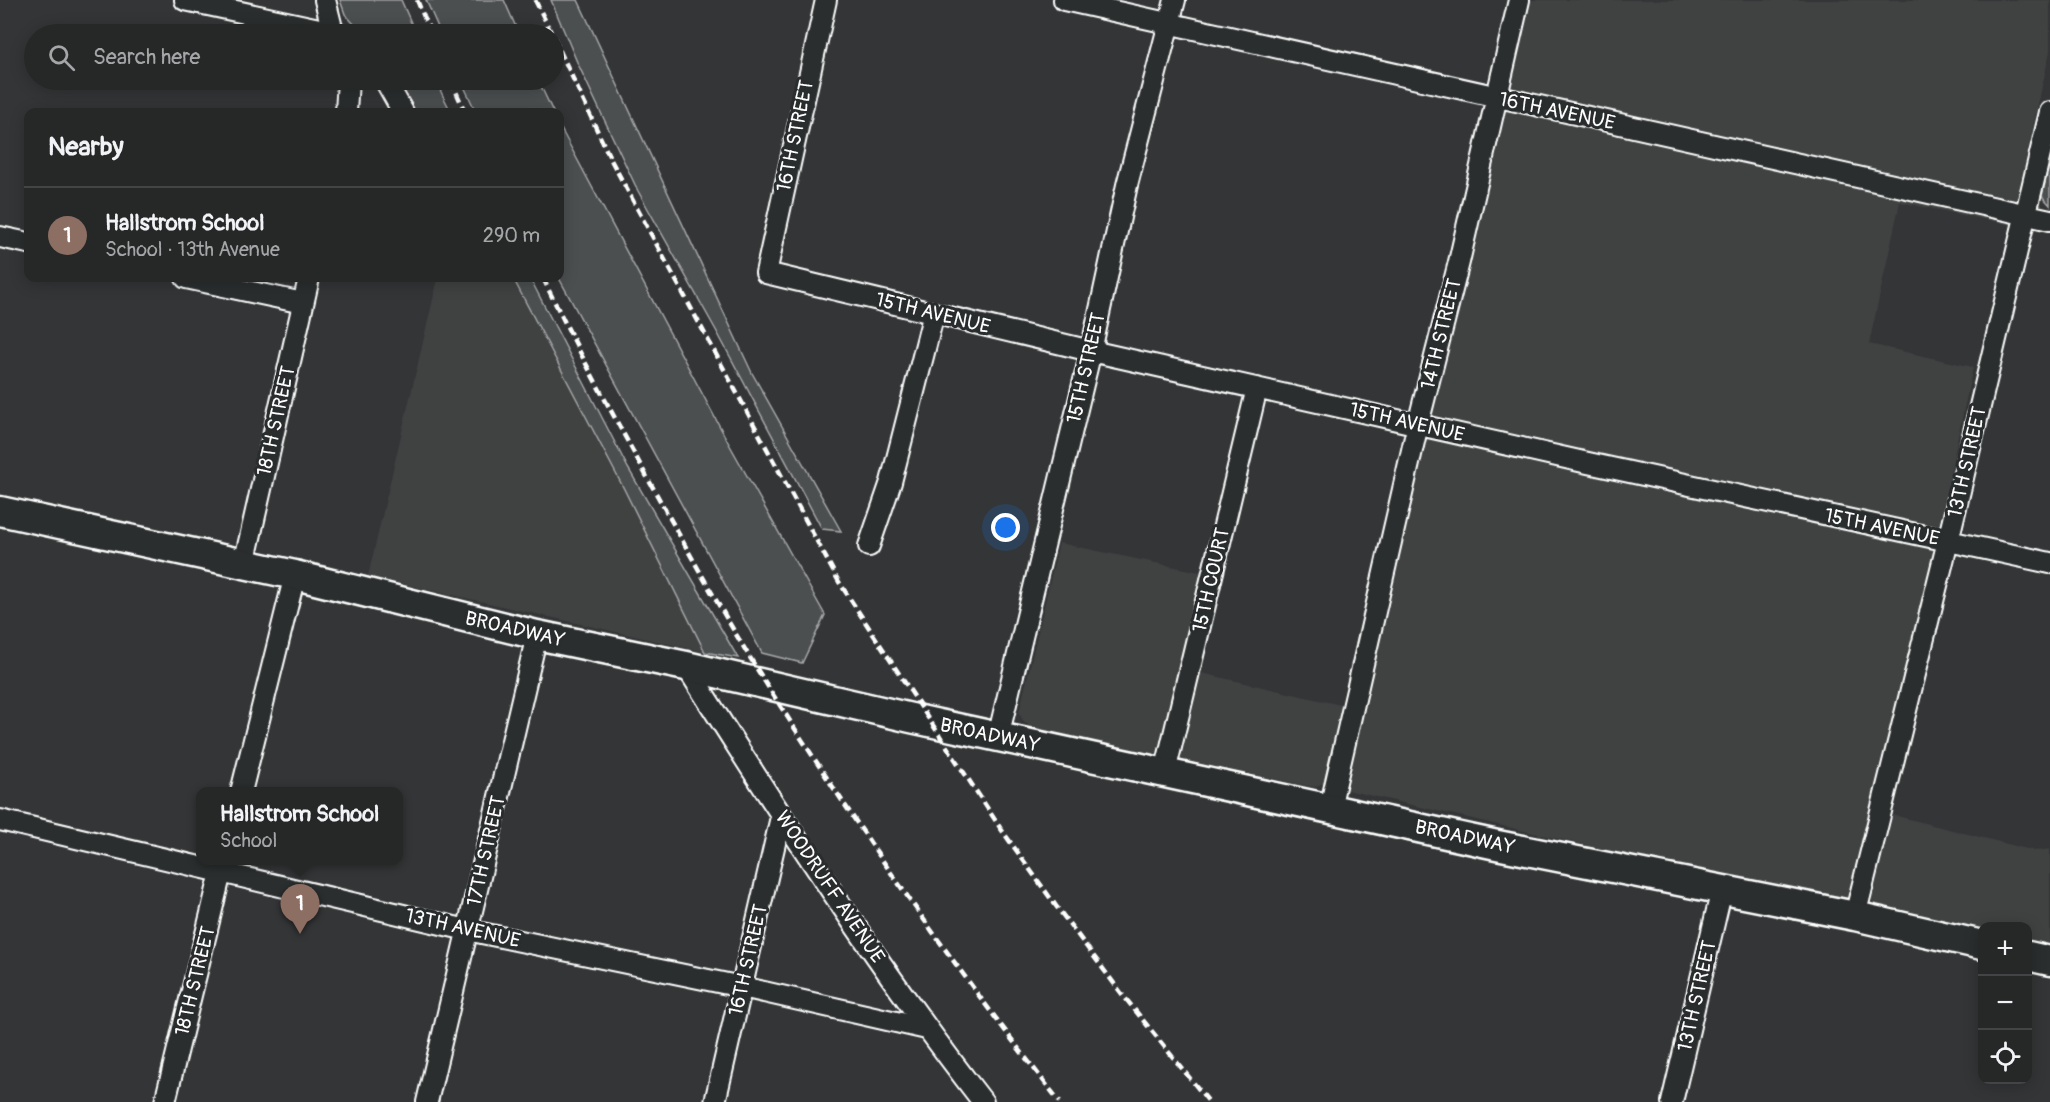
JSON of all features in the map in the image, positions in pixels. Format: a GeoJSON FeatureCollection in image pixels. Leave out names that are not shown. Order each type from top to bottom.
{"type":"FeatureCollection","features":[{"type":"Feature","properties":{"kind":"main road","name":"BROADWAY"},"geometry":{"type":"LineString","coordinates":[[0,511],[296,575],[537,635],[686,666],[998,737],[1506,846],[1855,916],[1978,944]]}},
{"type":"Feature","properties":{"kind":"main road"},"geometry":{"type":"LineString","coordinates":[[2032,957],[2050,961]]}},
{"type":"Feature","properties":{"kind":"street"},"geometry":{"type":"LineString","coordinates":[[185,0],[291,24]]}},
{"type":"Feature","properties":{"kind":"street"},"geometry":{"type":"LineString","coordinates":[[325,0],[332,24]]}},
{"type":"Feature","properties":{"kind":"street","name":"16TH STREET"},"geometry":{"type":"LineString","coordinates":[[766,273],[826,0]]}},
{"type":"Feature","properties":{"kind":"street","name":"16TH AVENUE"},"geometry":{"type":"LineString","coordinates":[[1064,0],[2050,220]]}},
{"type":"Feature","properties":{"kind":"street","name":"15TH STREET"},"geometry":{"type":"LineString","coordinates":[[998,737],[1091,351],[1127,186],[1175,0]]}},
{"type":"Feature","properties":{"kind":"street","name":"14TH STREET"},"geometry":{"type":"LineString","coordinates":[[1330,808],[1519,0]]}},
{"type":"Feature","properties":{"kind":"street"},"geometry":{"type":"LineString","coordinates":[[346,108],[347,90]]}},
{"type":"Feature","properties":{"kind":"street"},"geometry":{"type":"LineString","coordinates":[[391,90],[401,108]]}},
{"type":"Feature","properties":{"kind":"street","name":"13TH STREET"},"geometry":{"type":"LineString","coordinates":[[1855,916],[1948,541],[2050,112]]}},
{"type":"Feature","properties":{"kind":"street"},"geometry":{"type":"LineString","coordinates":[[0,237],[24,242]]}},
{"type":"Feature","properties":{"kind":"street","name":"15TH AVENUE"},"geometry":{"type":"LineString","coordinates":[[766,273],[1091,351],[1588,463],[2050,563]]}},
{"type":"Feature","properties":{"kind":"street"},"geometry":{"type":"LineString","coordinates":[[205,282],[303,303]]}},
{"type":"Feature","properties":{"kind":"street","name":"18TH STREET"},"geometry":{"type":"LineString","coordinates":[[244,564],[308,282]]}},
{"type":"Feature","properties":{"kind":"street"},"geometry":{"type":"LineString","coordinates":[[869,546],[891,482],[934,313]]}},
{"type":"Feature","properties":{"kind":"street","name":"15TH COURT"},"geometry":{"type":"LineString","coordinates":[[1165,772],[1257,388]]}},
{"type":"Feature","properties":{"kind":"street"},"geometry":{"type":"LineString","coordinates":[[241,787],[296,575]]}},
{"type":"Feature","properties":{"kind":"street","name":"17TH STREET"},"geometry":{"type":"LineString","coordinates":[[427,1102],[537,635]]}},
{"type":"Feature","properties":{"kind":"street","name":"WOODRUFF AVENUE"},"geometry":{"type":"LineString","coordinates":[[686,666],[781,817],[927,1029],[983,1102]]}},
{"type":"Feature","properties":{"kind":"street","name":"16TH STREET"},"geometry":{"type":"LineString","coordinates":[[715,1102],[781,817]]}},
{"type":"Feature","properties":{"kind":"street","name":"13TH AVENUE"},"geometry":{"type":"LineString","coordinates":[[0,820],[196,860]]}},
{"type":"Feature","properties":{"kind":"street","name":"18TH STREET"},"geometry":{"type":"LineString","coordinates":[[165,1102],[223,866]]}},
{"type":"Feature","properties":{"kind":"street","name":"13TH AVENUE"},"geometry":{"type":"LineString","coordinates":[[223,866],[467,930],[741,987],[927,1029]]}},
{"type":"Feature","properties":{"kind":"street","name":"13TH STREET"},"geometry":{"type":"LineString","coordinates":[[1672,1102],[1722,889]]}},
{"type":"Feature","properties":{"kind":"shaded area"},"geometry":{"type":"Polygon","coordinates":[[[340,0],[401,0],[412,24],[354,24],[345,14],[340,0]]]}},
{"type":"Feature","properties":{"kind":"shaded area"},"geometry":{"type":"Polygon","coordinates":[[[426,0],[504,0],[515,24],[437,24],[426,0]]]}},
{"type":"Feature","properties":{"kind":"shaded area"},"geometry":{"type":"Polygon","coordinates":[[[551,0],[578,0],[752,373],[841,531],[822,529],[717,332],[638,191],[577,62],[564,31],[564,24],[561,24],[551,0]]]}},
{"type":"Feature","properties":{"kind":"shaded area"},"geometry":{"type":"Polygon","coordinates":[[[1509,0],[2050,0],[2050,51],[2011,225],[1900,202],[1869,344],[1973,367],[1929,572],[1851,894],[1847,901],[1832,902],[1321,784],[1314,787],[1303,785],[1032,728],[1023,721],[1019,713],[1059,543],[1219,576],[1197,672],[1341,705],[1509,0]]]}},
{"type":"Feature","properties":{"kind":"shaded area"},"geometry":{"type":"Polygon","coordinates":[[[400,90],[440,90],[449,108],[409,108],[400,90]]]}},
{"type":"Feature","properties":{"kind":"shaded area"},"geometry":{"type":"Polygon","coordinates":[[[466,90],[543,90],[551,108],[474,108],[466,90]]]}},
{"type":"Feature","properties":{"kind":"shaded area"},"geometry":{"type":"Polygon","coordinates":[[[564,134],[728,442],[825,615],[802,663],[762,653],[561,282],[564,282],[564,134]]]}},
{"type":"Feature","properties":{"kind":"shaded area"},"geometry":{"type":"Polygon","coordinates":[[[2050,162],[2050,205],[2042,196],[2050,162]]]}},
{"type":"Feature","properties":{"kind":"shaded area"},"geometry":{"type":"Polygon","coordinates":[[[437,282],[516,282],[623,487],[705,652],[368,576],[437,282]]]}},
{"type":"Feature","properties":{"kind":"shaded area"},"geometry":{"type":"Polygon","coordinates":[[[515,282],[532,282],[628,468],[738,658],[705,652],[623,487],[515,282]]]}},
{"type":"Feature","properties":{"kind":"shaded area"},"geometry":{"type":"Polygon","coordinates":[[[1893,815],[2035,851],[2050,849],[2050,949],[2032,946],[2032,922],[1978,922],[1978,934],[1876,907],[1871,899],[1893,815]]]}},
{"type":"Feature","properties":{"kind":"railway"},"geometry":{"type":"LineString","coordinates":[[417,0],[427,24]]}},
{"type":"Feature","properties":{"kind":"railway"},"geometry":{"type":"LineString","coordinates":[[535,0],[547,24]]}},
{"type":"Feature","properties":{"kind":"railway"},"geometry":{"type":"LineString","coordinates":[[564,59],[611,160],[839,582],[1001,829],[1122,994],[1209,1102]]}},
{"type":"Feature","properties":{"kind":"railway"},"geometry":{"type":"LineString","coordinates":[[455,90],[463,108]]}},
{"type":"Feature","properties":{"kind":"railway"},"geometry":{"type":"LineString","coordinates":[[545,282],[580,353],[647,477],[765,682],[917,909],[987,1007],[1060,1102]]}},
{"type":"Feature","properties":{"kind":"place","name":"Hallstrom School"},"geometry":{"type":"Point","coordinates":[300,934]}}]}
